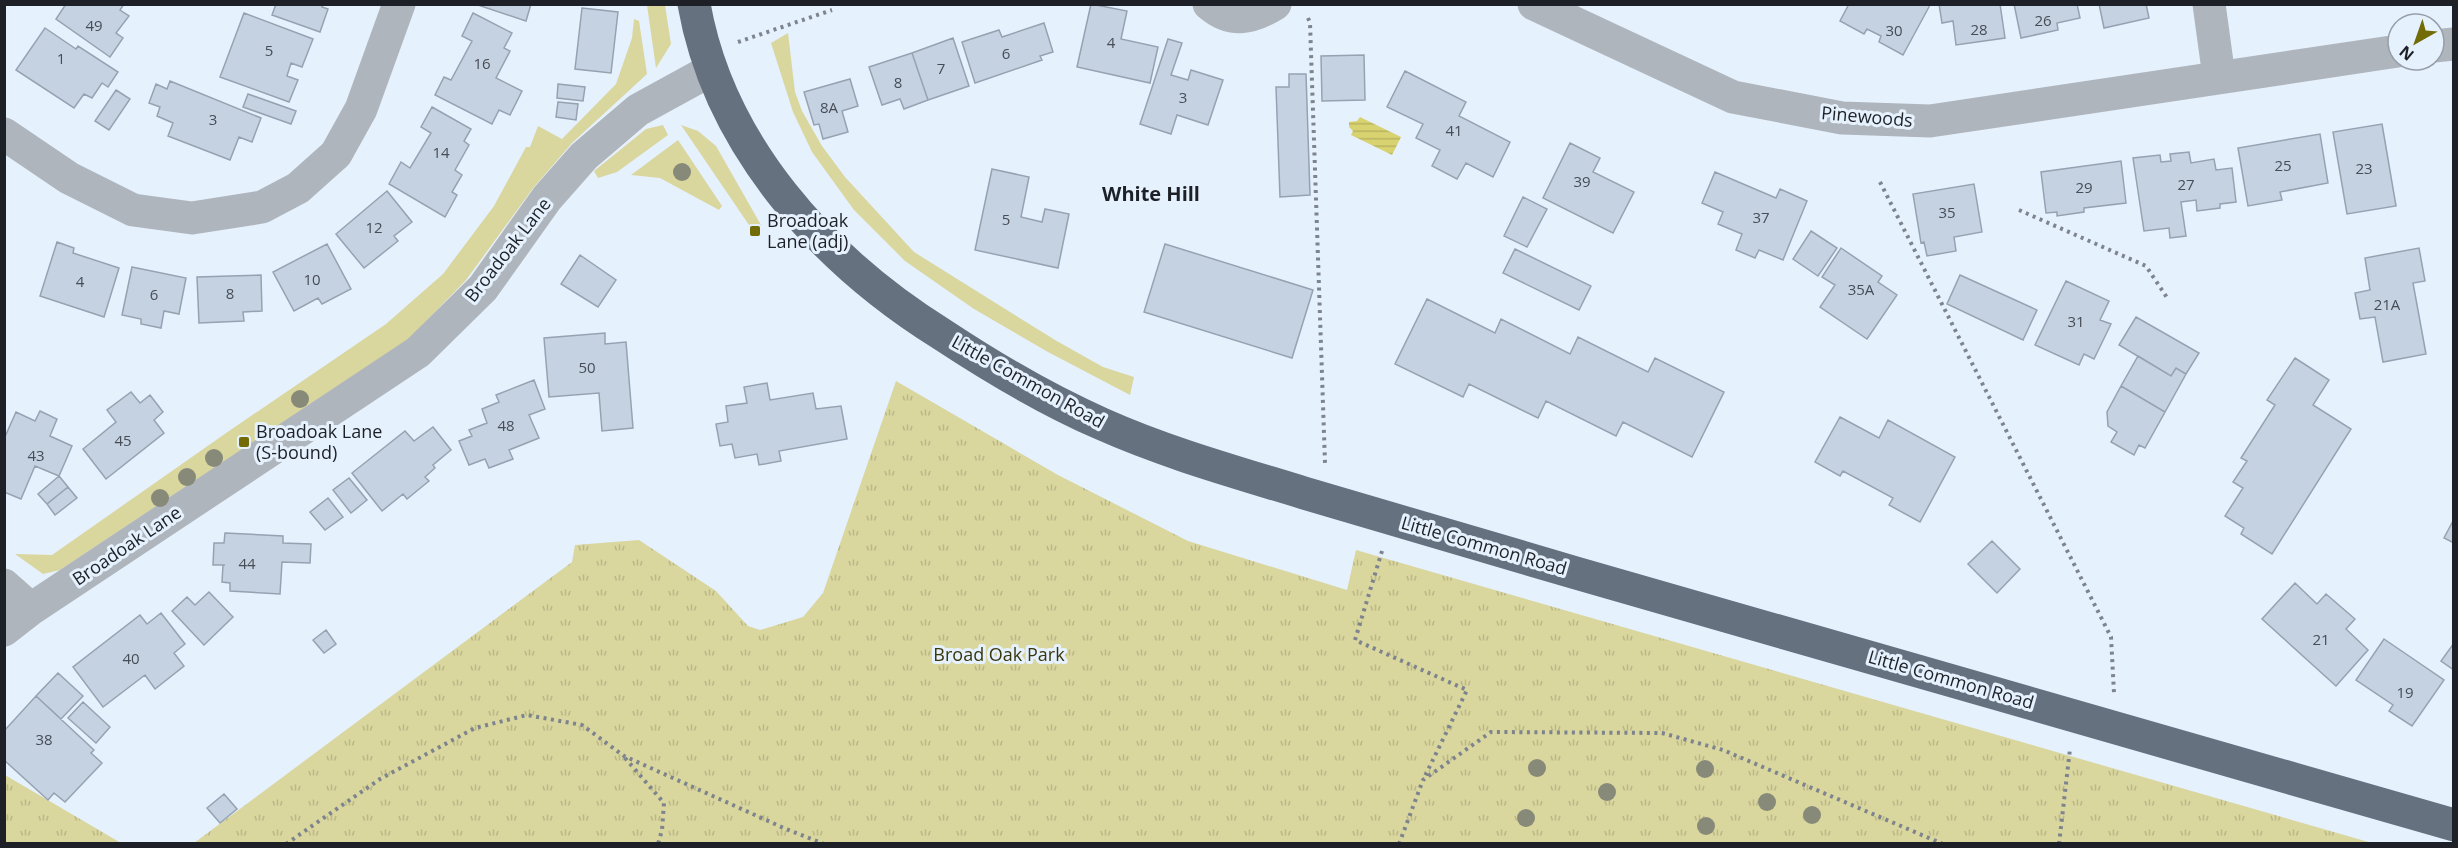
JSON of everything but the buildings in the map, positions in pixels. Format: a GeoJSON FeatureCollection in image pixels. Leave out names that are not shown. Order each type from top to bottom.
{"type":"FeatureCollection","features":[{"type":"Feature","properties":{"kind":"highway","name":"Little Common Road"},"geometry":{"type":"LineString","coordinates":[[694,4],[709,62],[738,128],[778,188],[814,231],[870,284],[940,334],[1102,424],[1209,464],[1392,519],[2454,825]]}},
{"type":"Feature","properties":{"kind":"street"},"geometry":{"type":"LineString","coordinates":[[4,134],[69,178],[133,210],[192,218],[262,207],[298,188],[336,154],[361,109],[399,4]]}},
{"type":"Feature","properties":{"kind":"street"},"geometry":{"type":"LineString","coordinates":[[1209,4],[1219,13],[1244,18],[1275,4]]}},
{"type":"Feature","properties":{"kind":"street","name":"Pinewoods"},"geometry":{"type":"LineString","coordinates":[[1534,4],[1734,97],[1842,118],[1930,121],[2386,53]]}},
{"type":"Feature","properties":{"kind":"street"},"geometry":{"type":"LineString","coordinates":[[2209,4],[2219,77]]}},
{"type":"Feature","properties":{"kind":"street","name":"Broadoak Lane"},"geometry":{"type":"LineString","coordinates":[[4,630],[31,609],[418,352],[483,288],[547,198],[584,156],[638,110],[709,62]]}},
{"type":"Feature","properties":{"kind":"street"},"geometry":{"type":"LineString","coordinates":[[4,585],[31,609]]}},
{"type":"Feature","properties":{"kind":"path"},"geometry":{"type":"LineString","coordinates":[[709,62],[779,27],[832,10]]}},
{"type":"Feature","properties":{"kind":"path"},"geometry":{"type":"LineString","coordinates":[[1306,14],[1310,23],[1326,499]]}},
{"type":"Feature","properties":{"kind":"path"},"geometry":{"type":"LineString","coordinates":[[1880,182],[2111,638],[2114,683]]}},
{"type":"Feature","properties":{"kind":"path"},"geometry":{"type":"LineString","coordinates":[[2019,210],[2146,266],[2168,299]]}},
{"type":"Feature","properties":{"kind":"path"},"geometry":{"type":"LineString","coordinates":[[1392,519],[1355,640],[1467,690],[1423,780],[1399,843]]}},
{"type":"Feature","properties":{"kind":"path"},"geometry":{"type":"LineString","coordinates":[[286,843],[380,779],[475,728],[526,715],[582,725],[624,756],[786,829],[824,843]]}},
{"type":"Feature","properties":{"kind":"path"},"geometry":{"type":"LineString","coordinates":[[2059,843],[2074,716]]}},
{"type":"Feature","properties":{"kind":"path"},"geometry":{"type":"LineString","coordinates":[[1423,780],[1491,732],[1662,733],[1723,750],[1943,843]]}},
{"type":"Feature","properties":{"kind":"path"},"geometry":{"type":"LineString","coordinates":[[624,756],[664,803],[662,830],[658,843]]}},
{"type":"Feature","properties":{"kind":"green space"},"geometry":{"type":"Polygon","coordinates":[[[647,5],[665,5],[671,44],[656,68],[647,5]]]}},
{"type":"Feature","properties":{"kind":"green space"},"geometry":{"type":"Polygon","coordinates":[[[634,19],[639,21],[647,74],[572,143],[534,187],[466,280],[409,339],[60,570],[43,574],[15,554],[52,555],[386,324],[443,274],[494,206],[526,147],[530,147],[538,126],[562,139],[616,84],[632,38],[634,19]]]}},
{"type":"Feature","properties":{"kind":"green space"},"geometry":{"type":"Polygon","coordinates":[[[788,33],[795,92],[802,111],[822,146],[845,177],[914,252],[1055,340],[1103,367],[1134,377],[1130,395],[1048,352],[974,309],[905,261],[854,210],[812,152],[793,112],[771,43],[788,33]]]}},
{"type":"Feature","properties":{"kind":"green space"},"geometry":{"type":"Polygon","coordinates":[[[663,125],[668,135],[617,172],[598,178],[594,171],[646,129],[663,125]]]}},
{"type":"Feature","properties":{"kind":"green space"},"geometry":{"type":"Polygon","coordinates":[[[681,125],[698,131],[716,146],[761,225],[751,228],[681,125]]]}},
{"type":"Feature","properties":{"kind":"green space"},"geometry":{"type":"Polygon","coordinates":[[[678,140],[722,206],[719,210],[660,178],[631,175],[678,140]]]}},
{"type":"Feature","properties":{"kind":"green space","name":"Broad Oak Park"},"geometry":{"type":"Polygon","coordinates":[[[896,381],[1058,475],[1188,541],[1347,590],[1356,550],[2372,843],[194,843],[572,562],[575,545],[639,540],[716,591],[748,626],[760,630],[803,617],[823,593],[896,381]]]}},
{"type":"Feature","properties":{"kind":"green space"},"geometry":{"type":"Polygon","coordinates":[[[5,775],[121,843],[5,843],[5,775]]]}},
{"type":"Feature","properties":{"kind":"shaded area"},"geometry":{"type":"Polygon","coordinates":[[[1360,117],[1401,137],[1392,155],[1351,135],[1353,131],[1349,127],[1349,122],[1357,121],[1360,117]]]}},
{"type":"Feature","properties":{"kind":"place","name":"Broadoak Lane (adj)"},"geometry":{"type":"Point","coordinates":[755,231]}},
{"type":"Feature","properties":{"kind":"place","name":"Broadoak Lane (S-bound)"},"geometry":{"type":"Point","coordinates":[244,442]}},
{"type":"Feature","properties":{"kind":"district","name":"White Hill"},"geometry":{"type":"Point","coordinates":[1151,194]}}]}
